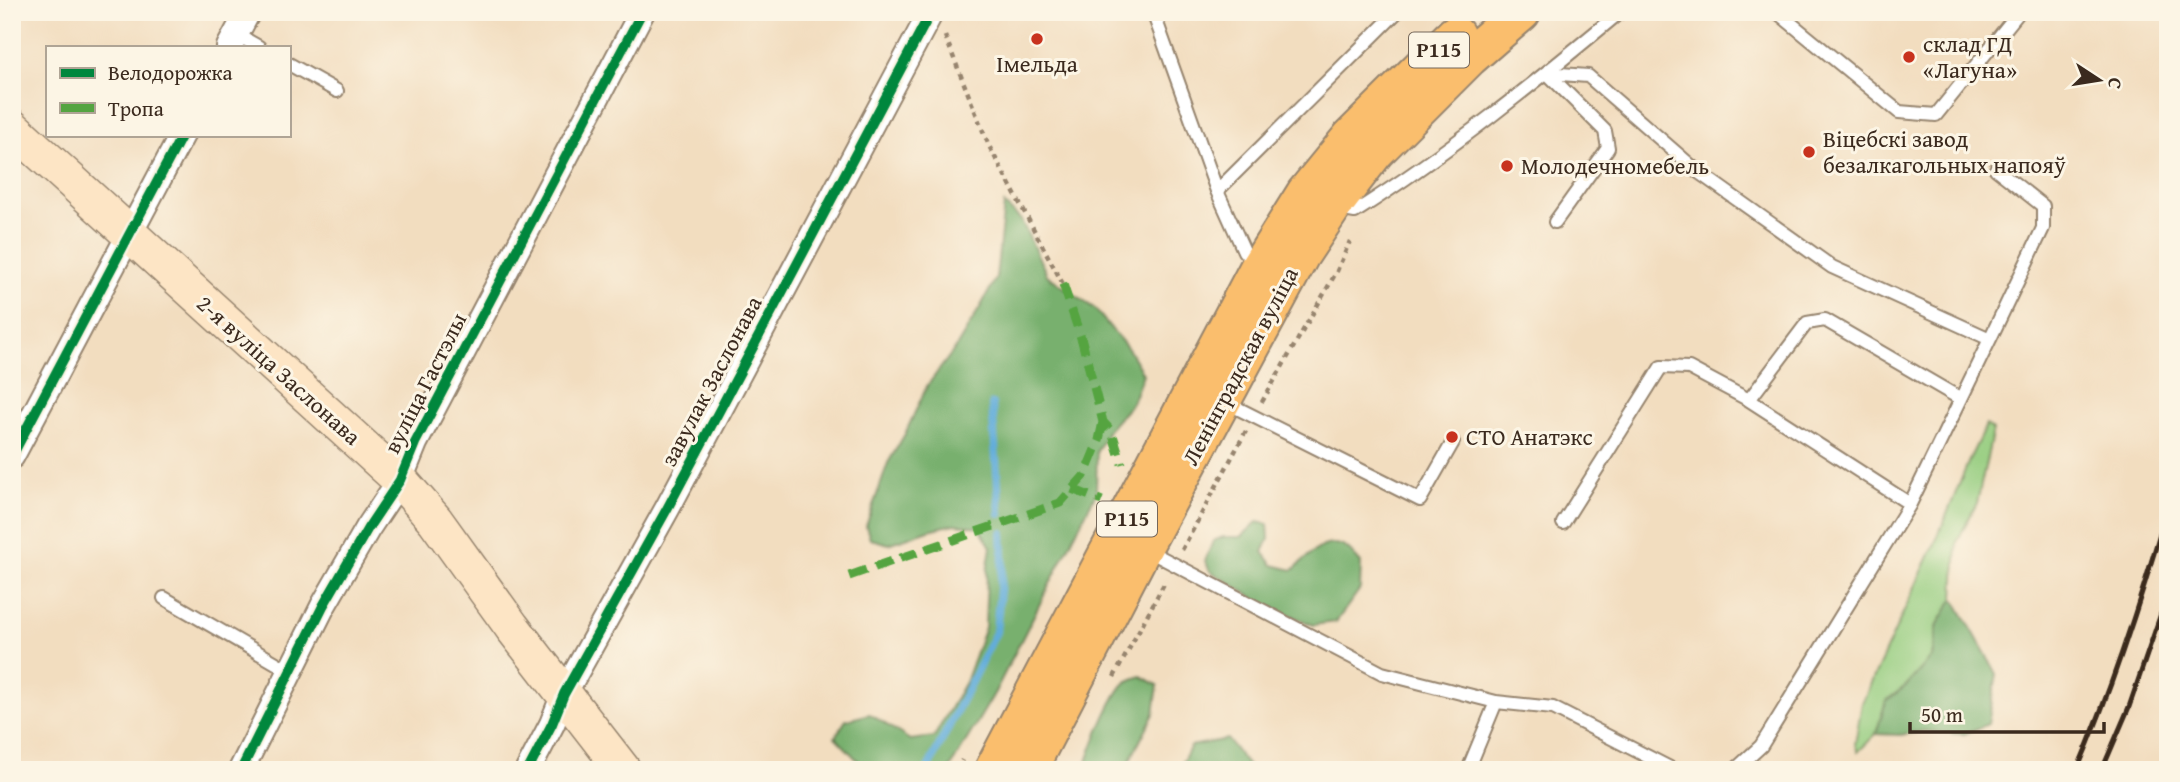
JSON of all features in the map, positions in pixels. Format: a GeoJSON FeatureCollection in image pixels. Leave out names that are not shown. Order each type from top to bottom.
{"type":"FeatureCollection","features":[{"type":"Feature","properties":{"kind":"main road","name":"Ленінградская вуліца"},"geometry":{"type":"LineString","coordinates":[[1331,205],[1360,128],[1481,12]]}},
{"type":"Feature","properties":{"kind":"main road","name":"Ленінградская вуліца"},"geometry":{"type":"LineString","coordinates":[[1027,770],[1224,402],[1272,275],[1376,151],[1469,57],[1521,12]]}},
{"type":"Feature","properties":{"kind":"main road","name":"2-я вуліца Заслонава"},"geometry":{"type":"LineString","coordinates":[[12,127],[400,480],[435,520],[512,626],[623,770]]}},
{"type":"Feature","properties":{"kind":"main road","name":"Ленінградская вуліца"},"geometry":{"type":"LineString","coordinates":[[994,770],[1145,549]]}},
{"type":"Feature","properties":{"kind":"street"},"geometry":{"type":"LineString","coordinates":[[232,41],[248,12]]}},
{"type":"Feature","properties":{"kind":"street","name":"вуліца Гастэлы"},"geometry":{"type":"LineString","coordinates":[[242,770],[323,606],[368,528],[400,480],[415,443],[642,12]]}},
{"type":"Feature","properties":{"kind":"street","name":"завулак Заслонава"},"geometry":{"type":"LineString","coordinates":[[528,770],[564,694],[936,18]]}},
{"type":"Feature","properties":{"kind":"street"},"geometry":{"type":"LineString","coordinates":[[12,456],[181,136]]}},
{"type":"Feature","properties":{"kind":"lane"},"geometry":{"type":"LineString","coordinates":[[1153,12],[1217,191],[1244,251],[1272,275]]}},
{"type":"Feature","properties":{"kind":"lane"},"geometry":{"type":"LineString","coordinates":[[1217,191],[1396,12]]}},
{"type":"Feature","properties":{"kind":"lane"},"geometry":{"type":"LineString","coordinates":[[1331,205],[1412,176],[1548,73],[1620,12]]}},
{"type":"Feature","properties":{"kind":"lane"},"geometry":{"type":"LineString","coordinates":[[1777,12],[1899,112],[1936,116],[2019,12]]}},
{"type":"Feature","properties":{"kind":"lane"},"geometry":{"type":"LineString","coordinates":[[232,41],[254,46]]}},
{"type":"Feature","properties":{"kind":"lane"},"geometry":{"type":"LineString","coordinates":[[290,65],[337,90]]}},
{"type":"Feature","properties":{"kind":"lane"},"geometry":{"type":"LineString","coordinates":[[1548,73],[1605,131],[1608,148],[1555,222]]}},
{"type":"Feature","properties":{"kind":"lane"},"geometry":{"type":"LineString","coordinates":[[1548,73],[1588,76],[1697,171],[1832,267],[1990,340]]}},
{"type":"Feature","properties":{"kind":"lane"},"geometry":{"type":"LineString","coordinates":[[1735,770],[1761,746],[1910,504],[2043,228],[2043,206],[1996,169]]}},
{"type":"Feature","properties":{"kind":"lane"},"geometry":{"type":"LineString","coordinates":[[1749,400],[1807,323],[1825,320],[1961,399]]}},
{"type":"Feature","properties":{"kind":"lane"},"geometry":{"type":"LineString","coordinates":[[1563,523],[1661,367],[1689,368],[1749,400],[1910,504]]}},
{"type":"Feature","properties":{"kind":"lane"},"geometry":{"type":"LineString","coordinates":[[1224,402],[1420,500],[1452,442]]}},
{"type":"Feature","properties":{"kind":"lane"},"geometry":{"type":"LineString","coordinates":[[1145,549],[1382,673],[1496,702],[1553,708],[1674,770]]}},
{"type":"Feature","properties":{"kind":"lane"},"geometry":{"type":"LineString","coordinates":[[164,598],[290,671]]}},
{"type":"Feature","properties":{"kind":"lane"},"geometry":{"type":"LineString","coordinates":[[1468,770],[1496,702]]}},
{"type":"Feature","properties":{"kind":"path"},"geometry":{"type":"LineString","coordinates":[[936,18],[989,146],[1063,284]]}},
{"type":"Feature","properties":{"kind":"path"},"geometry":{"type":"LineString","coordinates":[[1112,681],[1145,549],[1224,402],[1338,271],[1355,229],[1331,205]]}},
{"type":"Feature","properties":{"kind":"green space"},"geometry":{"type":"Polygon","coordinates":[[[1004,204],[1021,220],[1047,275],[1095,309],[1129,350],[1143,374],[1132,403],[1108,430],[1097,451],[1096,493],[994,694],[949,770],[867,770],[835,737],[846,720],[870,714],[910,740],[934,737],[965,682],[985,627],[987,572],[991,547],[979,527],[955,524],[889,544],[870,539],[866,526],[888,463],[927,386],[957,346],[996,278],[1004,204]]]}},
{"type":"Feature","properties":{"kind":"green space"},"geometry":{"type":"Polygon","coordinates":[[[1986,425],[1993,430],[1977,503],[1957,542],[1954,598],[1938,624],[1932,657],[1907,685],[1886,701],[1876,734],[1858,752],[1855,744],[1862,703],[1986,425]]]}},
{"type":"Feature","properties":{"kind":"green space"},"geometry":{"type":"Polygon","coordinates":[[[1257,522],[1268,524],[1269,539],[1263,552],[1273,565],[1293,570],[1316,550],[1330,544],[1345,547],[1361,563],[1360,589],[1336,622],[1313,625],[1264,604],[1210,571],[1205,561],[1213,541],[1223,537],[1241,537],[1257,522]]]}},
{"type":"Feature","properties":{"kind":"green space"},"geometry":{"type":"Polygon","coordinates":[[[1954,598],[1997,674],[1988,724],[1964,734],[1924,731],[1900,735],[1876,734],[1886,701],[1907,685],[1932,657],[1938,624],[1954,598]]]}},
{"type":"Feature","properties":{"kind":"green space"},"geometry":{"type":"Polygon","coordinates":[[[1141,676],[1158,685],[1154,714],[1125,770],[1085,770],[1114,699],[1125,683],[1141,676]]]}},
{"type":"Feature","properties":{"kind":"green space"},"geometry":{"type":"Polygon","coordinates":[[[1227,739],[1251,770],[1178,770],[1191,746],[1227,739]]]}},
{"type":"Feature","properties":{"kind":"waterway"},"geometry":{"type":"LineString","coordinates":[[992,404],[1000,514]]}},
{"type":"Feature","properties":{"kind":"waterway"},"geometry":{"type":"LineString","coordinates":[[927,770],[996,632],[1003,558],[1002,533]]}},
{"type":"Feature","properties":{"kind":"railway"},"geometry":{"type":"LineString","coordinates":[[2077,770],[2127,640],[2168,506]]}},
{"type":"Feature","properties":{"kind":"railway"},"geometry":{"type":"LineString","coordinates":[[2102,770],[2129,707],[2168,593]]}},
{"type":"Feature","properties":{"kind":"marked path"},"geometry":{"type":"LineString","coordinates":[[1063,284],[1082,341],[1103,422],[1112,432],[1122,464]]}},
{"type":"Feature","properties":{"kind":"marked path"},"geometry":{"type":"LineString","coordinates":[[849,576],[1060,503],[1084,476],[1099,440],[1103,422]]}},
{"type":"Feature","properties":{"kind":"marked path"},"geometry":{"type":"LineString","coordinates":[[1072,489],[1102,501]]}},
{"type":"Feature","properties":{"kind":"cycle path"},"geometry":{"type":"LineString","coordinates":[[241,770],[323,606],[368,528],[400,480],[415,443],[642,12]]}},
{"type":"Feature","properties":{"kind":"cycle path"},"geometry":{"type":"LineString","coordinates":[[528,770],[564,694],[667,509],[931,12]]}},
{"type":"Feature","properties":{"kind":"cycle path"},"geometry":{"type":"LineString","coordinates":[[12,456],[181,136]]}},
{"type":"Feature","properties":{"kind":"place","name":"Імельда"},"geometry":{"type":"Point","coordinates":[1037,39]}},
{"type":"Feature","properties":{"kind":"place","name":"склад ГД «Лагуна»"},"geometry":{"type":"Point","coordinates":[1909,57]}},
{"type":"Feature","properties":{"kind":"place","name":"Віцебскі завод безалкагольных напояў"},"geometry":{"type":"Point","coordinates":[1809,152]}},
{"type":"Feature","properties":{"kind":"place","name":"Молодечномебель"},"geometry":{"type":"Point","coordinates":[1507,166]}},
{"type":"Feature","properties":{"kind":"place","name":"СТО Анатэкс"},"geometry":{"type":"Point","coordinates":[1452,437]}}]}
